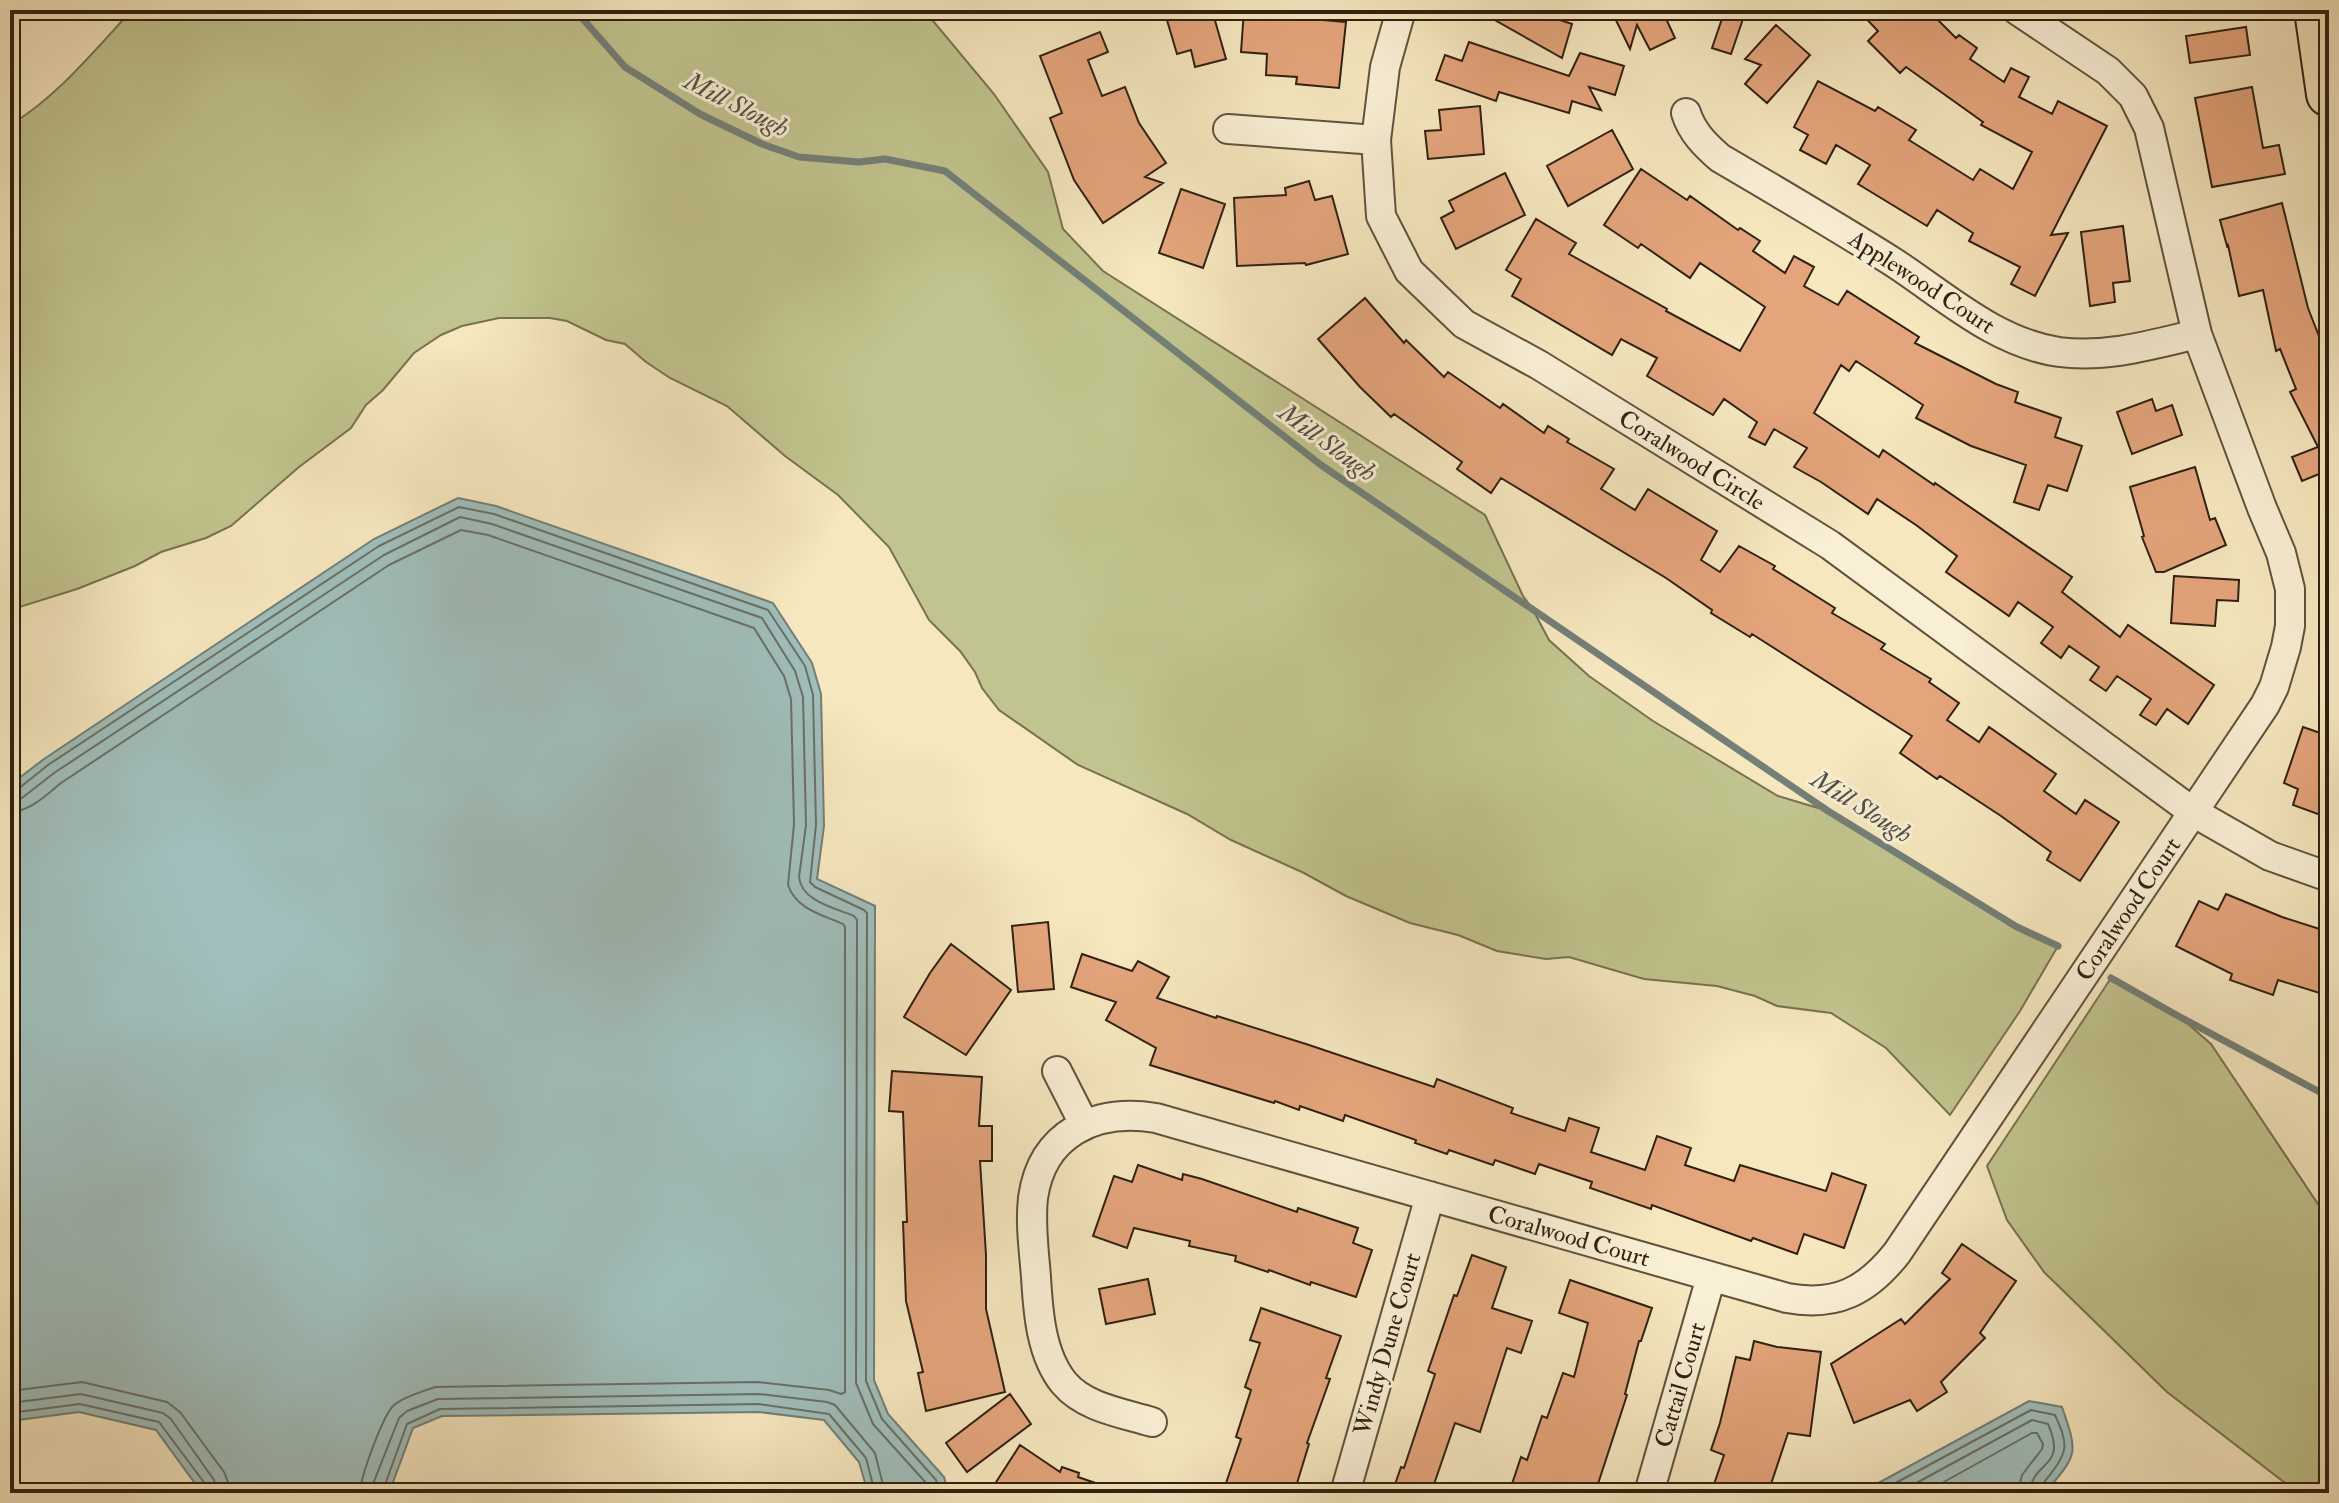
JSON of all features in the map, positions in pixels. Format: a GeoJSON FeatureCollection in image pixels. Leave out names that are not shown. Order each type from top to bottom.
{"type":"FeatureCollection","features":[{"type":"Feature","properties":{"kind":"main road"},"geometry":{"type":"LineString","coordinates":[[2317,10],[2329,94]]}},
{"type":"Feature","properties":{"kind":"street","name":"Coralwood Circle"},"geometry":{"type":"LineString","coordinates":[[1401,10],[1385,67],[1376,140],[1381,216],[1409,271],[1464,324],[1539,365],[1830,545],[2193,812],[2270,856],[2329,877]]}},
{"type":"Feature","properties":{"kind":"street"},"geometry":{"type":"LineString","coordinates":[[2017,10],[2108,71],[2133,96],[2142,111],[2155,145],[2197,334],[2281,553],[2290,589],[2286,647],[2274,687],[2193,812]]}},
{"type":"Feature","properties":{"kind":"street","name":"Applewood Court"},"geometry":{"type":"LineString","coordinates":[[1686,113],[1699,137],[1720,158],[1893,262],[1993,329],[2014,339],[2057,351],[2097,354],[2116,353],[2197,334]]}},
{"type":"Feature","properties":{"kind":"street"},"geometry":{"type":"LineString","coordinates":[[1228,129],[1376,140]]}},
{"type":"Feature","properties":{"kind":"street","name":"Coralwood Court"},"geometry":{"type":"LineString","coordinates":[[1152,1422],[1100,1406],[1074,1393],[1057,1373],[1045,1343],[1038,1301],[1034,1197],[1049,1155],[1084,1124],[1109,1116],[1156,1118],[1787,1298],[1815,1301],[1845,1296],[1886,1268],[2193,812]]}},
{"type":"Feature","properties":{"kind":"street"},"geometry":{"type":"LineString","coordinates":[[1057,1071],[1084,1124]]}},
{"type":"Feature","properties":{"kind":"street","name":"Windy Dune Court"},"geometry":{"type":"LineString","coordinates":[[1345,1493],[1430,1196]]}},
{"type":"Feature","properties":{"kind":"street","name":"Cattail Court"},"geometry":{"type":"LineString","coordinates":[[1649,1493],[1711,1277]]}},
{"type":"Feature","properties":{"kind":"green space","name":"Mill Slough"},"geometry":{"type":"Polygon","coordinates":[[[132,10],[924,10],[994,94],[1048,172],[1063,229],[1103,271],[1485,515],[1523,596],[1549,640],[1589,676],[1653,721],[1778,796],[1828,811],[2017,927],[2058,946],[2020,1011],[1950,1115],[1886,1048],[1831,1013],[1777,1006],[1755,996],[1717,986],[1644,979],[1569,957],[1546,959],[1497,951],[1458,935],[1410,923],[1346,896],[1231,840],[1187,814],[1078,765],[999,710],[960,651],[929,620],[889,547],[838,495],[785,456],[727,406],[670,378],[625,344],[606,340],[567,321],[550,318],[499,318],[462,326],[441,335],[414,353],[366,405],[351,428],[299,467],[231,526],[206,538],[161,552],[77,589],[10,610],[10,125],[59,87],[132,10]]]}},
{"type":"Feature","properties":{"kind":"green space"},"geometry":{"type":"Polygon","coordinates":[[[2111,978],[2180,1017],[2211,1044],[2329,1216],[2329,1493],[2298,1493],[2167,1392],[2044,1272],[2007,1220],[1987,1166],[2111,978]]]}},
{"type":"Feature","properties":{"kind":"water"},"geometry":{"type":"Polygon","coordinates":[[[458,498],[496,506],[773,603],[812,663],[821,694],[824,826],[817,879],[875,906],[874,1380],[888,1414],[944,1477],[948,1493],[868,1493],[859,1462],[824,1420],[759,1412],[442,1416],[413,1428],[389,1493],[202,1493],[156,1430],[79,1412],[10,1421],[10,785],[44,759],[374,539],[458,498]]]}},
{"type":"Feature","properties":{"kind":"water"},"geometry":{"type":"Polygon","coordinates":[[[2029,1401],[2062,1407],[2073,1445],[2069,1462],[2045,1493],[1860,1493],[2029,1401]]]}},
{"type":"Feature","properties":{"kind":"building"},"geometry":{"type":"Polygon","coordinates":[[[1164,10],[1212,10],[1226,59],[1195,67],[1191,50],[1177,54],[1164,10]]]}},
{"type":"Feature","properties":{"kind":"building"},"geometry":{"type":"Polygon","coordinates":[[[1244,10],[1290,11],[1289,17],[1346,22],[1339,88],[1296,84],[1297,77],[1266,75],[1267,54],[1241,52],[1244,10]]]}},
{"type":"Feature","properties":{"kind":"building"},"geometry":{"type":"Polygon","coordinates":[[[1477,10],[1530,10],[1572,24],[1562,58],[1477,10]]]}},
{"type":"Feature","properties":{"kind":"building"},"geometry":{"type":"Polygon","coordinates":[[[1611,10],[1662,10],[1675,38],[1650,50],[1637,25],[1630,49],[1611,10]]]}},
{"type":"Feature","properties":{"kind":"building"},"geometry":{"type":"Polygon","coordinates":[[[1725,10],[1746,10],[1731,54],[1712,48],[1725,10]]]}},
{"type":"Feature","properties":{"kind":"building"},"geometry":{"type":"Polygon","coordinates":[[[1858,10],[1928,10],[1956,38],[1959,35],[1977,48],[1970,59],[2004,82],[2011,68],[2029,77],[2019,97],[2052,114],[2058,101],[2107,126],[2051,235],[2068,233],[2035,296],[2011,284],[2020,267],[1969,241],[1973,233],[1937,210],[1927,226],[1858,184],[1870,165],[1836,145],[1826,164],[1800,150],[1808,135],[1794,127],[1818,81],[1875,111],[1878,107],[1916,130],[1909,140],[1973,180],[1980,169],[2013,189],[2032,152],[1981,125],[1983,122],[1906,67],[1900,73],[1868,41],[1878,31],[1858,10]]]}},
{"type":"Feature","properties":{"kind":"building"},"geometry":{"type":"Polygon","coordinates":[[[1776,25],[1810,55],[1767,103],[1745,84],[1761,65],[1745,59],[1776,25]]]}},
{"type":"Feature","properties":{"kind":"building"},"geometry":{"type":"Polygon","coordinates":[[[2246,27],[2250,55],[2190,63],[2186,36],[2246,27]]]}},
{"type":"Feature","properties":{"kind":"building"},"geometry":{"type":"Polygon","coordinates":[[[1100,32],[1108,52],[1088,60],[1102,96],[1125,87],[1139,123],[1166,163],[1145,177],[1163,183],[1103,223],[1074,180],[1050,118],[1062,113],[1040,56],[1100,32]]]}},
{"type":"Feature","properties":{"kind":"building"},"geometry":{"type":"Polygon","coordinates":[[[1469,42],[1569,76],[1580,53],[1624,66],[1615,95],[1589,87],[1601,110],[1572,101],[1569,113],[1499,92],[1496,101],[1436,80],[1445,55],[1462,61],[1469,42]]]}},
{"type":"Feature","properties":{"kind":"building"},"geometry":{"type":"Polygon","coordinates":[[[2252,87],[2263,148],[2279,145],[2285,174],[2212,187],[2195,98],[2252,87]]]}},
{"type":"Feature","properties":{"kind":"building"},"geometry":{"type":"Polygon","coordinates":[[[1480,106],[1484,154],[1428,159],[1425,131],[1441,130],[1439,110],[1480,106]]]}},
{"type":"Feature","properties":{"kind":"building"},"geometry":{"type":"Polygon","coordinates":[[[1612,130],[1633,169],[1568,206],[1547,166],[1612,130]]]}},
{"type":"Feature","properties":{"kind":"building"},"geometry":{"type":"Polygon","coordinates":[[[1641,169],[1687,200],[1690,196],[1738,230],[1740,228],[1760,241],[1753,251],[1785,273],[1794,256],[1814,267],[1804,286],[1838,305],[1847,291],[1919,337],[1915,343],[2018,392],[2015,402],[2061,418],[2055,437],[2082,446],[2067,491],[2048,485],[2039,510],[2014,502],[2026,465],[1971,446],[1916,418],[1923,405],[1856,361],[1849,371],[1841,365],[1814,413],[1879,457],[1883,450],[1935,483],[2072,577],[2062,592],[2120,637],[2128,625],[2214,685],[2188,724],[2167,709],[2156,725],[2140,715],[2151,699],[2117,676],[2106,691],[2090,680],[2099,667],[2069,646],[2061,658],[2041,643],[2053,627],[2018,602],[2009,616],[1946,572],[1957,556],[1916,525],[1877,499],[1868,514],[1794,467],[1807,448],[1774,429],[1765,445],[1749,437],[1757,422],[1724,399],[1713,415],[1647,376],[1657,358],[1621,339],[1612,355],[1512,296],[1521,279],[1506,270],[1536,219],[1576,243],[1569,254],[1740,351],[1765,307],[1700,263],[1690,278],[1641,244],[1638,248],[1604,225],[1641,169]]]}},
{"type":"Feature","properties":{"kind":"building"},"geometry":{"type":"Polygon","coordinates":[[[1505,173],[1525,215],[1456,249],[1441,218],[1454,211],[1449,201],[1505,173]]]}},
{"type":"Feature","properties":{"kind":"building"},"geometry":{"type":"Polygon","coordinates":[[[1309,181],[1315,200],[1332,196],[1348,254],[1306,265],[1237,266],[1234,198],[1286,195],[1285,188],[1309,181]]]}},
{"type":"Feature","properties":{"kind":"building"},"geometry":{"type":"Polygon","coordinates":[[[1181,189],[1225,204],[1203,268],[1159,253],[1181,189]]]}},
{"type":"Feature","properties":{"kind":"building"},"geometry":{"type":"Polygon","coordinates":[[[2282,203],[2308,308],[2329,362],[2329,470],[2302,481],[2292,457],[2318,447],[2290,392],[2296,389],[2280,349],[2276,351],[2263,290],[2239,296],[2220,220],[2282,203]]]}},
{"type":"Feature","properties":{"kind":"building"},"geometry":{"type":"Polygon","coordinates":[[[2123,226],[2130,281],[2113,283],[2115,302],[2090,306],[2081,232],[2123,226]]]}},
{"type":"Feature","properties":{"kind":"building"},"geometry":{"type":"Polygon","coordinates":[[[1365,298],[1404,343],[1406,340],[1444,377],[1448,372],[1500,408],[1503,404],[1544,433],[1548,426],[1569,439],[1567,442],[1614,469],[1601,489],[1635,510],[1648,489],[1717,531],[1701,560],[1720,572],[1739,546],[1775,566],[1773,569],[1835,608],[1832,613],[1885,644],[1881,649],[1931,679],[1929,682],[1959,703],[1947,720],[1979,742],[1989,727],[2056,774],[2044,791],[2076,814],[2085,800],[2119,822],[2080,881],[2047,860],[2051,852],[2001,816],[1940,776],[1937,779],[1900,753],[1912,736],[1752,634],[1750,637],[1711,613],[1712,610],[1666,578],[1501,478],[1491,493],[1457,469],[1462,462],[1394,414],[1391,417],[1318,339],[1365,298]]]}},
{"type":"Feature","properties":{"kind":"building"},"geometry":{"type":"Polygon","coordinates":[[[2152,399],[2156,411],[2172,405],[2182,435],[2132,454],[2117,412],[2152,399]]]}},
{"type":"Feature","properties":{"kind":"building"},"geometry":{"type":"Polygon","coordinates":[[[2195,467],[2210,520],[2215,518],[2226,545],[2164,572],[2156,572],[2142,537],[2130,487],[2195,467]]]}},
{"type":"Feature","properties":{"kind":"building"},"geometry":{"type":"Polygon","coordinates":[[[2174,576],[2239,580],[2238,601],[2217,600],[2215,626],[2171,623],[2174,576]]]}},
{"type":"Feature","properties":{"kind":"building"},"geometry":{"type":"Polygon","coordinates":[[[2303,727],[2329,736],[2329,818],[2293,805],[2298,789],[2284,783],[2303,727]]]}},
{"type":"Feature","properties":{"kind":"building"},"geometry":{"type":"Polygon","coordinates":[[[2226,894],[2329,932],[2329,996],[2278,980],[2273,995],[2230,980],[2232,974],[2176,946],[2199,901],[2218,910],[2226,894]]]}},
{"type":"Feature","properties":{"kind":"building"},"geometry":{"type":"Polygon","coordinates":[[[1048,922],[1054,989],[1018,992],[1012,926],[1048,922]]]}},
{"type":"Feature","properties":{"kind":"building"},"geometry":{"type":"Polygon","coordinates":[[[951,944],[1011,990],[966,1055],[904,1017],[951,944]]]}},
{"type":"Feature","properties":{"kind":"building"},"geometry":{"type":"Polygon","coordinates":[[[1082,954],[1132,971],[1138,961],[1169,977],[1157,998],[1216,1018],[1434,1087],[1437,1079],[1513,1108],[1511,1113],[1565,1131],[1569,1118],[1599,1128],[1591,1152],[1645,1170],[1657,1136],[1691,1148],[1685,1165],[1734,1181],[1740,1165],[1826,1191],[1832,1173],[1866,1185],[1844,1248],[1804,1234],[1797,1254],[1753,1238],[1751,1241],[1652,1205],[1651,1209],[1590,1188],[1592,1182],[1539,1164],[1535,1174],[1495,1160],[1493,1165],[1449,1150],[1447,1154],[1345,1115],[1343,1121],[1300,1106],[1299,1110],[1150,1065],[1156,1048],[1106,1020],[1116,1002],[1071,987],[1082,954]]]}},
{"type":"Feature","properties":{"kind":"building"},"geometry":{"type":"Polygon","coordinates":[[[892,1071],[982,1077],[979,1126],[992,1126],[992,1161],[980,1161],[986,1309],[1005,1392],[926,1411],[918,1373],[923,1372],[906,1301],[903,1112],[889,1111],[892,1071]]]}},
{"type":"Feature","properties":{"kind":"building"},"geometry":{"type":"Polygon","coordinates":[[[1138,1165],[1182,1180],[1183,1174],[1202,1179],[1297,1212],[1298,1208],[1358,1228],[1353,1243],[1372,1250],[1356,1297],[1235,1261],[1236,1256],[1189,1246],[1190,1241],[1134,1228],[1127,1248],[1093,1236],[1114,1176],[1132,1182],[1138,1165]]]}},
{"type":"Feature","properties":{"kind":"building"},"geometry":{"type":"Polygon","coordinates":[[[1962,1244],[2016,1281],[1980,1333],[1985,1338],[1941,1382],[1947,1392],[1917,1411],[1910,1400],[1854,1423],[1831,1364],[1901,1319],[1905,1324],[1950,1279],[1942,1273],[1962,1244]]]}},
{"type":"Feature","properties":{"kind":"building"},"geometry":{"type":"Polygon","coordinates":[[[1472,1255],[1506,1267],[1492,1308],[1532,1321],[1521,1353],[1507,1348],[1480,1432],[1455,1423],[1431,1493],[1392,1493],[1401,1467],[1404,1468],[1435,1374],[1428,1371],[1454,1295],[1457,1296],[1472,1255]]]}},
{"type":"Feature","properties":{"kind":"building"},"geometry":{"type":"Polygon","coordinates":[[[1148,1279],[1155,1314],[1106,1324],[1099,1289],[1148,1279]]]}},
{"type":"Feature","properties":{"kind":"building"},"geometry":{"type":"Polygon","coordinates":[[[1570,1280],[1652,1308],[1639,1341],[1627,1395],[1595,1493],[1509,1493],[1521,1457],[1527,1460],[1542,1416],[1547,1418],[1563,1373],[1574,1377],[1588,1323],[1559,1313],[1570,1280]]]}},
{"type":"Feature","properties":{"kind":"building"},"geometry":{"type":"Polygon","coordinates":[[[1261,1308],[1341,1336],[1294,1493],[1246,1493],[1225,1486],[1241,1439],[1236,1437],[1251,1390],[1245,1387],[1260,1343],[1250,1340],[1261,1308]]]}},
{"type":"Feature","properties":{"kind":"building"},"geometry":{"type":"Polygon","coordinates":[[[1754,1341],[1821,1352],[1810,1436],[1788,1433],[1768,1493],[1711,1493],[1724,1455],[1711,1450],[1736,1357],[1750,1360],[1754,1341]]]}},
{"type":"Feature","properties":{"kind":"building"},"geometry":{"type":"Polygon","coordinates":[[[1010,1394],[1031,1424],[967,1472],[946,1443],[1010,1394]]]}},
{"type":"Feature","properties":{"kind":"building"},"geometry":{"type":"Polygon","coordinates":[[[1020,1445],[1060,1472],[1062,1467],[1079,1473],[1078,1477],[1116,1490],[1116,1493],[989,1493],[1020,1445]]]}},
{"type":"Feature","properties":{"kind":"waterway","name":"Mill Slough"},"geometry":{"type":"LineString","coordinates":[[575,10],[625,67],[700,114],[762,144],[799,157],[859,162],[885,159],[945,171],[1321,465],[1828,811],[2017,927],[2058,946]]}},
{"type":"Feature","properties":{"kind":"waterway","name":"Mill Slough"},"geometry":{"type":"LineString","coordinates":[[2111,978],[2329,1097]]}}]}
